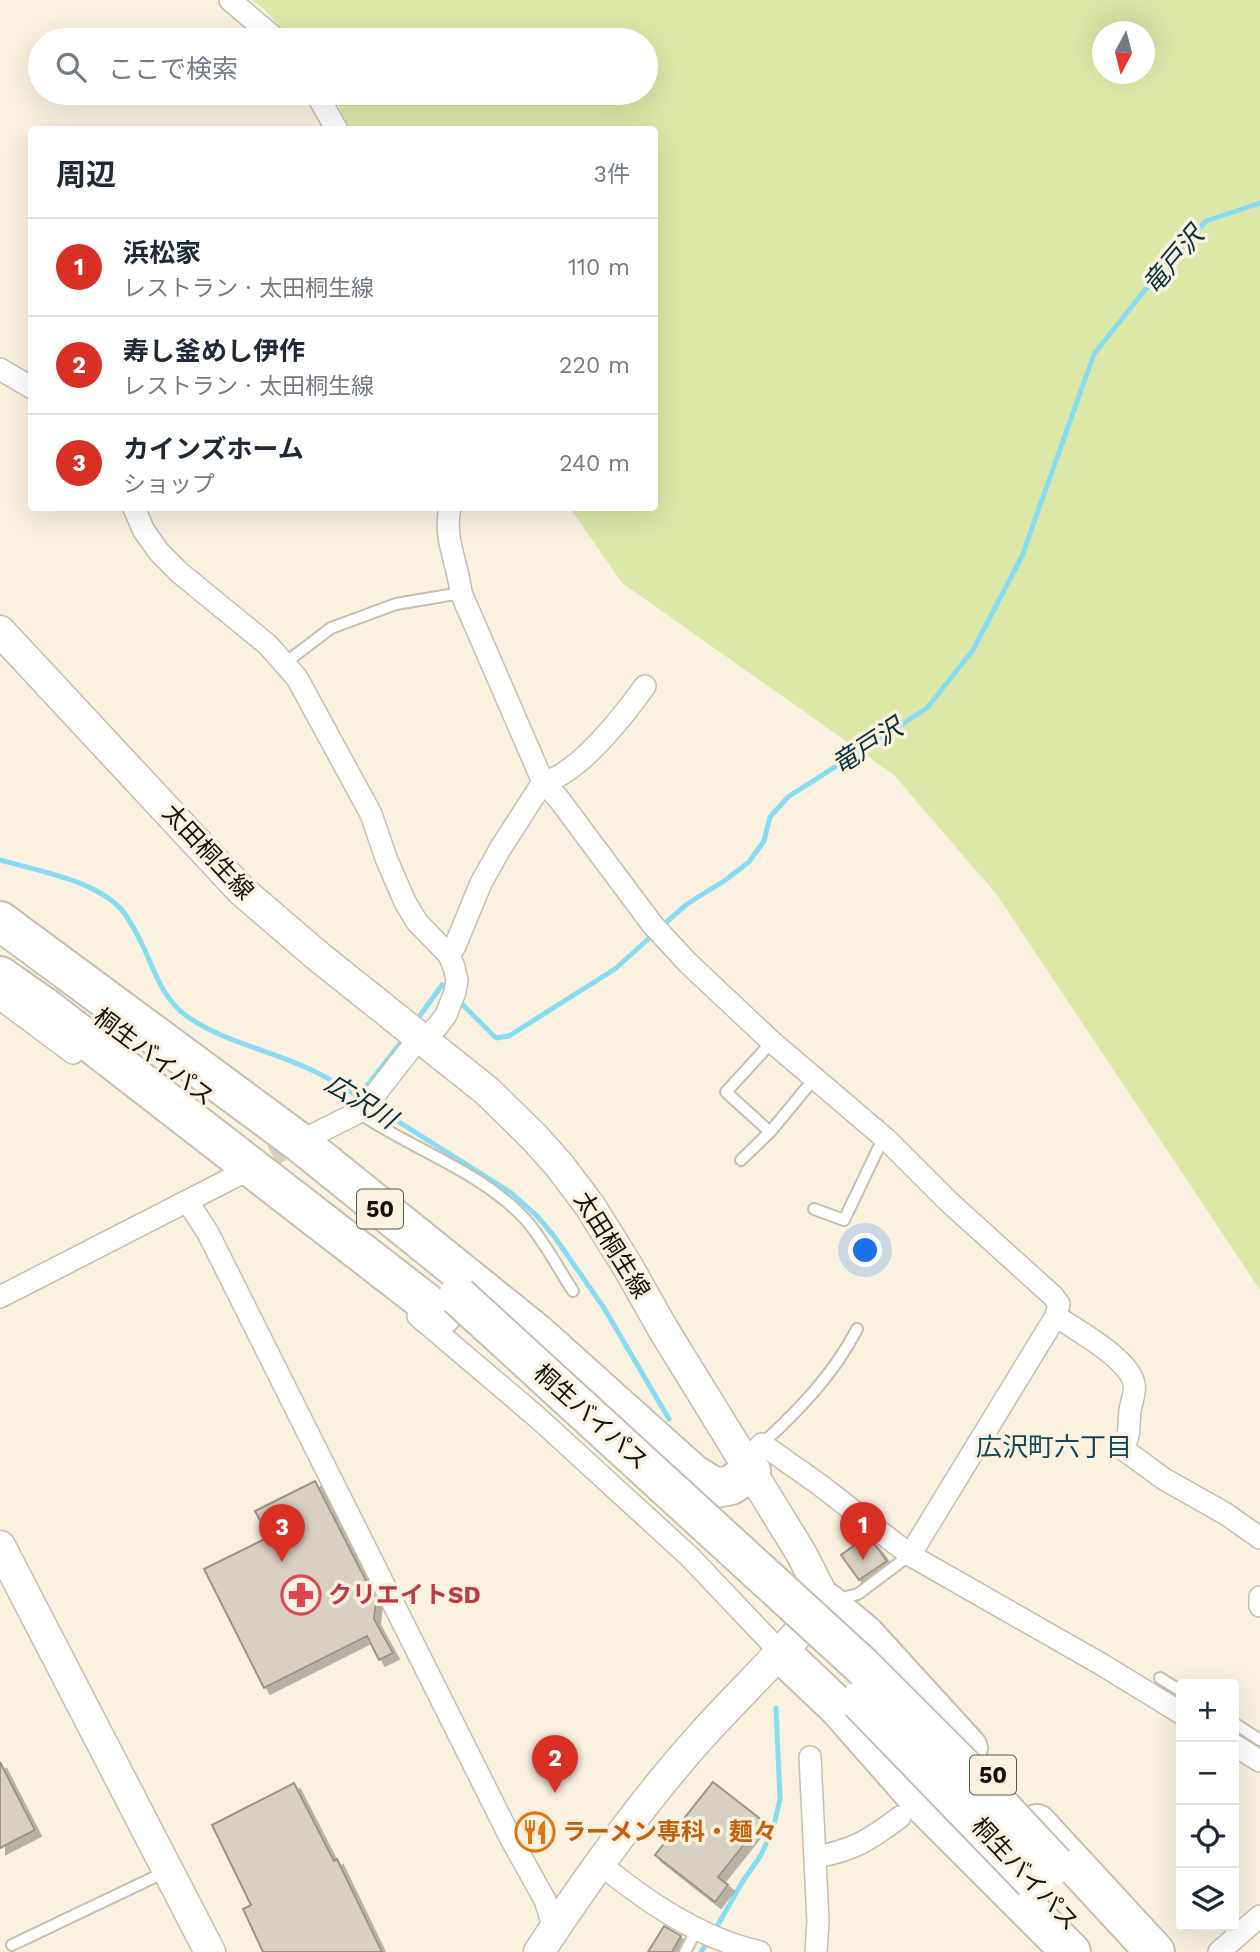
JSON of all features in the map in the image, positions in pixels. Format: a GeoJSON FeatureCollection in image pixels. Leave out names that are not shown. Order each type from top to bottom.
{"type":"FeatureCollection","features":[{"type":"Feature","properties":{"kind":"highway","name":"50"},"geometry":{"type":"LineString","coordinates":[[0,921],[536,1333],[693,1474],[716,1488],[730,1485],[757,1458]]}},
{"type":"Feature","properties":{"kind":"highway","name":"桐生バイパス"},"geometry":{"type":"LineString","coordinates":[[0,943],[297,1165],[450,1306]]}},
{"type":"Feature","properties":{"kind":"highway","name":"桐生バイパス"},"geometry":{"type":"LineString","coordinates":[[0,976],[450,1306],[667,1485],[860,1664],[969,1773],[1045,1873],[1096,1952]]}},
{"type":"Feature","properties":{"kind":"highway","name":"50"},"geometry":{"type":"LineString","coordinates":[[826,1602],[864,1635],[1155,1952]]}},
{"type":"Feature","properties":{"kind":"highway"},"geometry":{"type":"LineString","coordinates":[[781,1653],[838,1707],[926,1807],[1071,1952]]}},
{"type":"Feature","properties":{"kind":"highway","name":"桐生バイパス"},"geometry":{"type":"LineString","coordinates":[[1045,1873],[1127,1952]]}},
{"type":"Feature","properties":{"kind":"main road","name":"太田桐生線"},"geometry":{"type":"LineString","coordinates":[[0,631],[242,890],[309,949],[487,1091],[534,1136],[559,1165],[590,1206],[757,1458],[826,1602]]}},
{"type":"Feature","properties":{"kind":"main road"},"geometry":{"type":"LineString","coordinates":[[0,1546],[210,1952]]}},
{"type":"Feature","properties":{"kind":"main road"},"geometry":{"type":"LineString","coordinates":[[546,1940],[599,1863],[648,1799],[702,1736],[826,1602]]}},
{"type":"Feature","properties":{"kind":"street"},"geometry":{"type":"LineString","coordinates":[[230,0],[263,28]]}},
{"type":"Feature","properties":{"kind":"street"},"geometry":{"type":"LineString","coordinates":[[323,105],[335,126]]}},
{"type":"Feature","properties":{"kind":"street"},"geometry":{"type":"LineString","coordinates":[[0,369],[28,386]]}},
{"type":"Feature","properties":{"kind":"street"},"geometry":{"type":"LineString","coordinates":[[135,511],[144,531],[159,552],[180,573],[268,645],[297,678],[316,717],[372,814],[386,858],[405,902],[417,922],[449,955],[457,980],[446,1015],[423,1040],[412,1047],[365,1107],[293,1145]]}},
{"type":"Feature","properties":{"kind":"street"},"geometry":{"type":"LineString","coordinates":[[449,511],[447,520],[452,560],[459,575],[461,593],[543,782],[558,798],[652,924],[688,963],[772,1042],[886,1139],[949,1202],[1059,1304],[1055,1316],[909,1555]]}},
{"type":"Feature","properties":{"kind":"street"},"geometry":{"type":"LineString","coordinates":[[449,955],[481,883],[543,782],[557,779],[584,756],[621,719],[645,686]]}},
{"type":"Feature","properties":{"kind":"street"},"geometry":{"type":"LineString","coordinates":[[0,998],[239,1175],[390,1293],[537,1417],[690,1557],[781,1653]]}},
{"type":"Feature","properties":{"kind":"street"},"geometry":{"type":"LineString","coordinates":[[0,1297],[239,1175]]}},
{"type":"Feature","properties":{"kind":"street"},"geometry":{"type":"LineString","coordinates":[[188,1202],[208,1233],[511,1839],[545,1900],[546,1940]]}},
{"type":"Feature","properties":{"kind":"street"},"geometry":{"type":"LineString","coordinates":[[1055,1316],[1101,1347],[1131,1374],[1135,1392],[1130,1415],[1130,1433],[1123,1449],[1164,1479],[1226,1514],[1260,1538]]}},
{"type":"Feature","properties":{"kind":"street"},"geometry":{"type":"LineString","coordinates":[[757,1458],[820,1485],[909,1555],[1176,1710]]}},
{"type":"Feature","properties":{"kind":"street"},"geometry":{"type":"LineString","coordinates":[[1260,1597],[1260,1606]]}},
{"type":"Feature","properties":{"kind":"street"},"geometry":{"type":"LineString","coordinates":[[1239,1748],[1260,1761]]}},
{"type":"Feature","properties":{"kind":"street"},"geometry":{"type":"LineString","coordinates":[[810,1757],[818,1921],[816,1952]]}},
{"type":"Feature","properties":{"kind":"street"},"geometry":{"type":"LineString","coordinates":[[815,1857],[842,1852],[875,1836],[900,1817]]}},
{"type":"Feature","properties":{"kind":"street"},"geometry":{"type":"LineString","coordinates":[[599,1863],[666,1913],[706,1934],[760,1952]]}},
{"type":"Feature","properties":{"kind":"street"},"geometry":{"type":"LineString","coordinates":[[1219,1952],[1260,1916]]}},
{"type":"Feature","properties":{"kind":"lane"},"geometry":{"type":"LineString","coordinates":[[285,663],[331,628],[396,604],[461,593]]}},
{"type":"Feature","properties":{"kind":"lane"},"geometry":{"type":"LineString","coordinates":[[770,1132],[726,1092],[772,1042]]}},
{"type":"Feature","properties":{"kind":"lane"},"geometry":{"type":"LineString","coordinates":[[741,1160],[770,1132],[814,1079]]}},
{"type":"Feature","properties":{"kind":"lane"},"geometry":{"type":"LineString","coordinates":[[365,1107],[504,1200],[527,1221],[573,1292]]}},
{"type":"Feature","properties":{"kind":"lane"},"geometry":{"type":"LineString","coordinates":[[814,1209],[844,1220],[877,1149],[886,1139]]}},
{"type":"Feature","properties":{"kind":"lane"},"geometry":{"type":"LineString","coordinates":[[757,1458],[822,1383],[846,1350],[856,1329]]}},
{"type":"Feature","properties":{"kind":"lane"},"geometry":{"type":"LineString","coordinates":[[826,1602],[858,1594],[909,1555]]}},
{"type":"Feature","properties":{"kind":"lane"},"geometry":{"type":"LineString","coordinates":[[1160,1678],[1176,1688]]}},
{"type":"Feature","properties":{"kind":"lane"},"geometry":{"type":"LineString","coordinates":[[1239,1726],[1260,1740]]}},
{"type":"Feature","properties":{"kind":"lane"},"geometry":{"type":"LineString","coordinates":[[12,1945],[168,1871]]}},
{"type":"Feature","properties":{"kind":"lane"},"geometry":{"type":"LineString","coordinates":[[685,1952],[706,1934]]}},
{"type":"Feature","properties":{"kind":"green space"},"geometry":{"type":"Polygon","coordinates":[[[252,0],[1260,0],[1260,1290],[997,895],[894,775],[622,583],[572,511],[658,511],[658,126],[348,126],[338,105],[658,105],[658,28],[281,28],[252,0]]]}},
{"type":"Feature","properties":{"kind":"building"},"geometry":{"type":"Polygon","coordinates":[[[315,1481],[376,1600],[374,1619],[393,1653],[379,1660],[367,1636],[264,1688],[204,1569],[269,1537],[255,1511],[315,1481]]]}},
{"type":"Feature","properties":{"kind":"building"},"geometry":{"type":"Polygon","coordinates":[[[866,1537],[887,1561],[859,1580],[841,1555],[866,1537]]]}},
{"type":"Feature","properties":{"kind":"building"},"geometry":{"type":"Polygon","coordinates":[[[0,1762],[35,1830],[0,1848],[0,1762]]]}},
{"type":"Feature","properties":{"kind":"building"},"geometry":{"type":"Polygon","coordinates":[[[713,1782],[763,1821],[718,1877],[728,1885],[715,1902],[655,1855],[713,1782]]]}},
{"type":"Feature","properties":{"kind":"building"},"geometry":{"type":"Polygon","coordinates":[[[294,1783],[334,1861],[337,1859],[382,1952],[263,1952],[243,1909],[251,1905],[212,1825],[294,1783]]]}},
{"type":"Feature","properties":{"kind":"building"},"geometry":{"type":"Polygon","coordinates":[[[664,1926],[681,1936],[672,1952],[648,1952],[664,1926]]]}},
{"type":"Feature","properties":{"kind":"waterway","name":"竜戸沢"},"geometry":{"type":"LineString","coordinates":[[662,926],[687,904],[749,862],[764,841],[770,817],[788,797],[927,708],[973,650],[1022,556],[1094,354],[1153,280],[1206,221],[1260,203]]}},
{"type":"Feature","properties":{"kind":"waterway","name":"広沢川"},"geometry":{"type":"LineString","coordinates":[[0,860],[50,873],[101,893],[125,914],[166,994],[179,1010],[215,1033],[312,1070],[361,1098]]}},
{"type":"Feature","properties":{"kind":"waterway","name":"竜戸沢"},"geometry":{"type":"LineString","coordinates":[[458,1000],[496,1038],[509,1036],[615,969],[655,933]]}},
{"type":"Feature","properties":{"kind":"waterway","name":"竜戸沢"},"geometry":{"type":"LineString","coordinates":[[416,1021],[442,985],[449,991]]}},
{"type":"Feature","properties":{"kind":"waterway","name":"竜戸沢"},"geometry":{"type":"LineString","coordinates":[[359,1096],[405,1037]]}},
{"type":"Feature","properties":{"kind":"waterway","name":"広沢川"},"geometry":{"type":"LineString","coordinates":[[372,1105],[510,1192],[536,1215],[554,1236],[604,1308],[669,1419]]}},
{"type":"Feature","properties":{"kind":"waterway","name":"広沢川"},"geometry":{"type":"LineString","coordinates":[[714,1932],[761,1855],[773,1829],[780,1799],[776,1708]]}},
{"type":"Feature","properties":{"kind":"waterway","name":"広沢川"},"geometry":{"type":"LineString","coordinates":[[701,1952],[709,1940]]}},
{"type":"Feature","properties":{"kind":"tunnel"},"geometry":{"type":"LineString","coordinates":[[246,1171],[286,1148]]}},
{"type":"Feature","properties":{"kind":"place","name":"浜松家"},"geometry":{"type":"Point","coordinates":[863,1560]}},
{"type":"Feature","properties":{"kind":"place","name":"カインズホーム"},"geometry":{"type":"Point","coordinates":[282,1562]}},
{"type":"Feature","properties":{"kind":"place","name":"クリエイトSD"},"geometry":{"type":"Point","coordinates":[301,1595]}},
{"type":"Feature","properties":{"kind":"place","name":"寿し釜めし伊作"},"geometry":{"type":"Point","coordinates":[555,1793]}},
{"type":"Feature","properties":{"kind":"place","name":"ラーメン専科・麺々"},"geometry":{"type":"Point","coordinates":[535,1832]}},
{"type":"Feature","properties":{"kind":"district","name":"広沢町六丁目"},"geometry":{"type":"Point","coordinates":[1054,1447]}}]}
